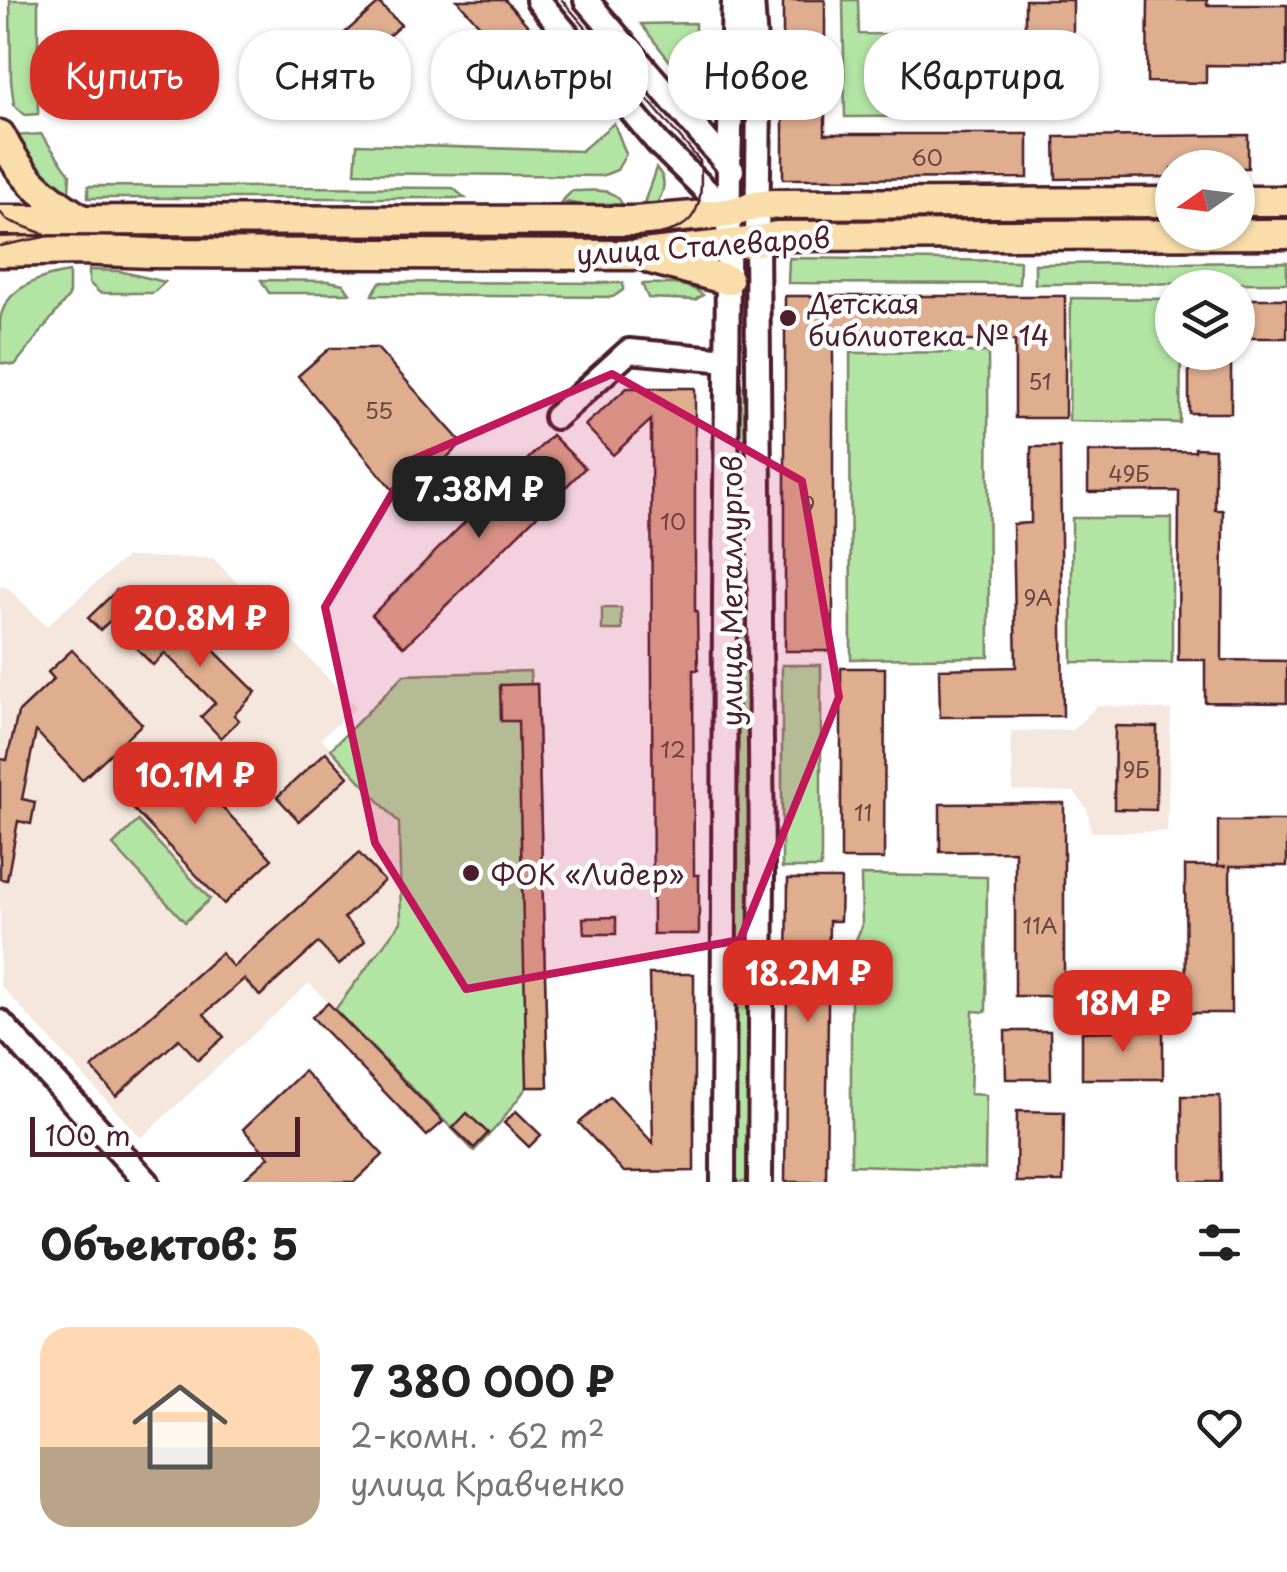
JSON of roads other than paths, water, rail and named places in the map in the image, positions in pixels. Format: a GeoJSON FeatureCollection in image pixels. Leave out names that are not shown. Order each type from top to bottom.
{"type":"FeatureCollection","features":[{"type":"Feature","properties":{"kind":"main road"},"geometry":{"type":"LineString","coordinates":[[0,134],[16,166],[45,196],[81,219]]}},
{"type":"Feature","properties":{"kind":"main road"},"geometry":{"type":"LineString","coordinates":[[1255,202],[1287,201]]}},
{"type":"Feature","properties":{"kind":"main road","name":"улица Сталеваров"},"geometry":{"type":"LineString","coordinates":[[0,220],[635,221],[729,213],[758,205],[1155,202]]}},
{"type":"Feature","properties":{"kind":"main road","name":"улица Сталеваров"},"geometry":{"type":"LineString","coordinates":[[0,252],[635,255],[776,236],[1287,234]]}},
{"type":"Feature","properties":{"kind":"main road"},"geometry":{"type":"LineString","coordinates":[[635,255],[728,280]]}},
{"type":"Feature","properties":{"kind":"street"},"geometry":{"type":"LineString","coordinates":[[538,0],[659,144],[757,241]]}},
{"type":"Feature","properties":{"kind":"street"},"geometry":{"type":"LineString","coordinates":[[586,0],[758,205]]}},
{"type":"Feature","properties":{"kind":"street","name":"улица Металлургов"},"geometry":{"type":"LineString","coordinates":[[723,1182],[728,244],[734,0]]}},
{"type":"Feature","properties":{"kind":"street","name":"улица Металлургов"},"geometry":{"type":"LineString","coordinates":[[752,0],[759,102],[760,1182]]}},
{"type":"Feature","properties":{"kind":"street"},"geometry":{"type":"LineString","coordinates":[[556,417],[629,351],[727,360]]}},
{"type":"Feature","properties":{"kind":"street"},"geometry":{"type":"LineString","coordinates":[[0,1022],[147,1182]]}},
{"type":"Feature","properties":{"kind":"tram line"},"geometry":{"type":"LineString","coordinates":[[0,246],[49,236],[635,237],[682,226],[697,209],[700,161],[562,0]]}},
{"type":"Feature","properties":{"kind":"tram line"},"geometry":{"type":"LineString","coordinates":[[0,212],[7,220],[49,236]]}},
{"type":"Feature","properties":{"kind":"place","name":"Детская библиотека № 14"},"geometry":{"type":"Point","coordinates":[788,318]}},
{"type":"Feature","properties":{"kind":"place","name":"ФОК «Лидер»"},"geometry":{"type":"Point","coordinates":[471,873]}}]}
